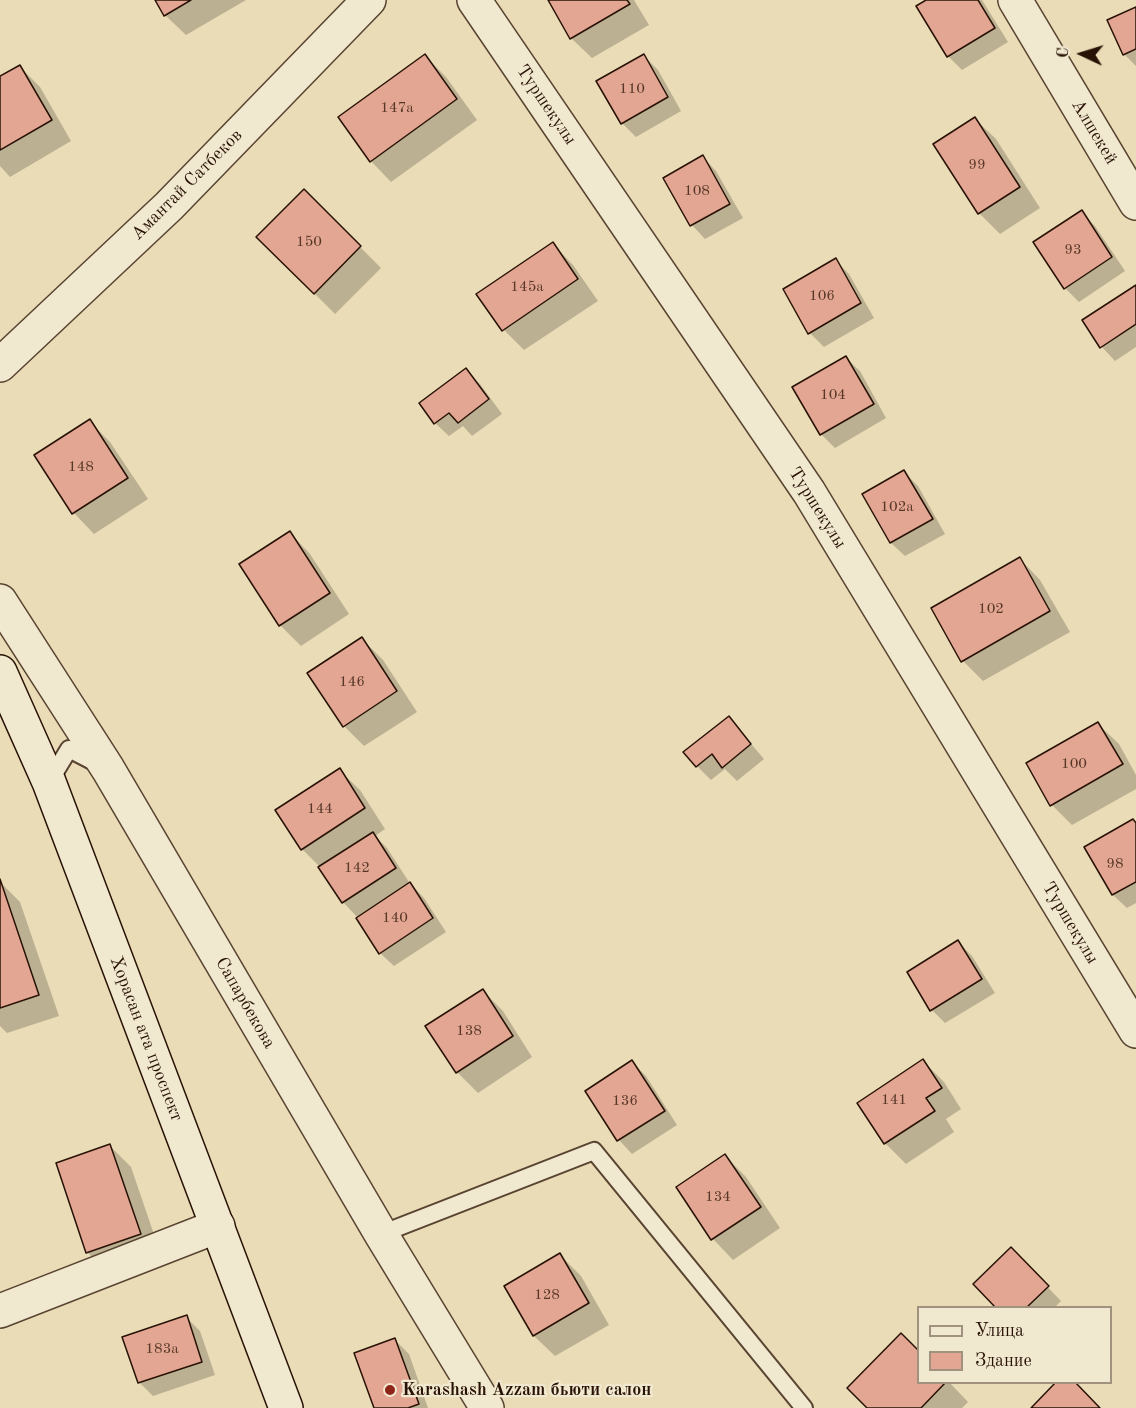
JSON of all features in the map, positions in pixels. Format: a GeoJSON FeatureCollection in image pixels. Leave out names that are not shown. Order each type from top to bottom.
{"type":"FeatureCollection","features":[{"type":"Feature","properties":{"kind":"street","name":"Амантай Сатбеков"},"geometry":{"type":"LineString","coordinates":[[0,365],[169,206],[369,0]]}},
{"type":"Feature","properties":{"kind":"street","name":"Туршекулы"},"geometry":{"type":"LineString","coordinates":[[474,0],[809,492],[1136,1031]]}},
{"type":"Feature","properties":{"kind":"street","name":"Алшекей"},"geometry":{"type":"LineString","coordinates":[[1015,0],[1136,203]]}},
{"type":"Feature","properties":{"kind":"street","name":"Сапарбекова"},"geometry":{"type":"LineString","coordinates":[[0,601],[108,769],[381,1234],[477,1405]]}},
{"type":"Feature","properties":{"kind":"street","name":"Хорасан ата проспект"},"geometry":{"type":"LineString","coordinates":[[0,672],[50,782],[286,1408]]}},
{"type":"Feature","properties":{"kind":"street"},"geometry":{"type":"LineString","coordinates":[[0,1311],[218,1226]]}},
{"type":"Feature","properties":{"kind":"lane"},"geometry":{"type":"LineString","coordinates":[[50,782],[69,749],[108,769]]}},
{"type":"Feature","properties":{"kind":"lane"},"geometry":{"type":"LineString","coordinates":[[381,1234],[594,1150],[804,1408]]}},
{"type":"Feature","properties":{"kind":"building"},"geometry":{"type":"Polygon","coordinates":[[[155,0],[191,0],[164,16],[155,0]]]}},
{"type":"Feature","properties":{"kind":"building"},"geometry":{"type":"Polygon","coordinates":[[[548,0],[627,0],[630,4],[570,39],[548,0]]]}},
{"type":"Feature","properties":{"kind":"building"},"geometry":{"type":"Polygon","coordinates":[[[926,0],[978,0],[995,28],[947,57],[916,6],[926,0]]]}},
{"type":"Feature","properties":{"kind":"building"},"geometry":{"type":"Polygon","coordinates":[[[1136,7],[1136,49],[1123,55],[1107,20],[1136,7]]]}},
{"type":"Feature","properties":{"kind":"building"},"geometry":{"type":"Polygon","coordinates":[[[425,54],[457,99],[370,162],[338,117],[425,54]]]}},
{"type":"Feature","properties":{"kind":"building"},"geometry":{"type":"Polygon","coordinates":[[[644,54],[668,97],[621,124],[596,81],[644,54]]]}},
{"type":"Feature","properties":{"kind":"building"},"geometry":{"type":"Polygon","coordinates":[[[20,65],[52,120],[0,150],[0,76],[20,65]]]}},
{"type":"Feature","properties":{"kind":"building"},"geometry":{"type":"Polygon","coordinates":[[[975,117],[1020,187],[978,214],[933,144],[975,117]]]}},
{"type":"Feature","properties":{"kind":"building"},"geometry":{"type":"Polygon","coordinates":[[[703,155],[730,204],[690,226],[663,178],[703,155]]]}},
{"type":"Feature","properties":{"kind":"building"},"geometry":{"type":"Polygon","coordinates":[[[304,189],[361,246],[314,294],[256,237],[304,189]]]}},
{"type":"Feature","properties":{"kind":"building"},"geometry":{"type":"Polygon","coordinates":[[[1082,210],[1112,257],[1064,289],[1033,242],[1082,210]]]}},
{"type":"Feature","properties":{"kind":"building"},"geometry":{"type":"Polygon","coordinates":[[[553,242],[578,279],[502,331],[476,294],[553,242]]]}},
{"type":"Feature","properties":{"kind":"building"},"geometry":{"type":"Polygon","coordinates":[[[836,258],[861,303],[808,334],[783,289],[836,258]]]}},
{"type":"Feature","properties":{"kind":"building"},"geometry":{"type":"Polygon","coordinates":[[[1136,285],[1136,324],[1100,348],[1082,320],[1136,285]]]}},
{"type":"Feature","properties":{"kind":"building"},"geometry":{"type":"Polygon","coordinates":[[[846,356],[874,404],[820,435],[792,387],[846,356]]]}},
{"type":"Feature","properties":{"kind":"building"},"geometry":{"type":"Polygon","coordinates":[[[466,368],[489,399],[458,423],[449,413],[434,424],[419,403],[466,368]]]}},
{"type":"Feature","properties":{"kind":"building"},"geometry":{"type":"Polygon","coordinates":[[[90,419],[128,478],[72,514],[34,455],[90,419]]]}},
{"type":"Feature","properties":{"kind":"building"},"geometry":{"type":"Polygon","coordinates":[[[904,470],[933,519],[890,543],[862,494],[904,470]]]}},
{"type":"Feature","properties":{"kind":"building"},"geometry":{"type":"Polygon","coordinates":[[[290,531],[330,593],[279,626],[239,564],[290,531]]]}},
{"type":"Feature","properties":{"kind":"building"},"geometry":{"type":"Polygon","coordinates":[[[1020,557],[1050,611],[961,662],[931,608],[1020,557]]]}},
{"type":"Feature","properties":{"kind":"building"},"geometry":{"type":"Polygon","coordinates":[[[362,637],[397,691],[343,727],[307,673],[362,637]]]}},
{"type":"Feature","properties":{"kind":"building"},"geometry":{"type":"Polygon","coordinates":[[[729,716],[751,744],[722,768],[712,754],[696,767],[683,752],[729,716]]]}},
{"type":"Feature","properties":{"kind":"building"},"geometry":{"type":"Polygon","coordinates":[[[1098,722],[1123,764],[1050,806],[1026,763],[1098,722]]]}},
{"type":"Feature","properties":{"kind":"building"},"geometry":{"type":"Polygon","coordinates":[[[340,768],[365,808],[301,850],[275,810],[340,768]]]}},
{"type":"Feature","properties":{"kind":"building"},"geometry":{"type":"Polygon","coordinates":[[[1133,819],[1136,823],[1136,882],[1112,895],[1084,847],[1133,819]]]}},
{"type":"Feature","properties":{"kind":"building"},"geometry":{"type":"Polygon","coordinates":[[[373,832],[396,868],[342,903],[318,867],[373,832]]]}},
{"type":"Feature","properties":{"kind":"building"},"geometry":{"type":"Polygon","coordinates":[[[0,879],[39,995],[0,1008],[0,879]]]}},
{"type":"Feature","properties":{"kind":"building"},"geometry":{"type":"Polygon","coordinates":[[[410,882],[433,918],[379,954],[356,918],[410,882]]]}},
{"type":"Feature","properties":{"kind":"building"},"geometry":{"type":"Polygon","coordinates":[[[958,940],[982,979],[930,1011],[907,972],[958,940]]]}},
{"type":"Feature","properties":{"kind":"building"},"geometry":{"type":"Polygon","coordinates":[[[483,989],[513,1036],[456,1073],[425,1026],[483,989]]]}},
{"type":"Feature","properties":{"kind":"building"},"geometry":{"type":"Polygon","coordinates":[[[923,1059],[942,1088],[926,1098],[935,1111],[884,1144],[857,1103],[923,1059]]]}},
{"type":"Feature","properties":{"kind":"building"},"geometry":{"type":"Polygon","coordinates":[[[632,1060],[665,1111],[617,1141],[585,1091],[632,1060]]]}},
{"type":"Feature","properties":{"kind":"building"},"geometry":{"type":"Polygon","coordinates":[[[110,1144],[141,1234],[86,1253],[56,1163],[110,1144]]]}},
{"type":"Feature","properties":{"kind":"building"},"geometry":{"type":"Polygon","coordinates":[[[725,1154],[761,1207],[711,1240],[676,1187],[725,1154]]]}},
{"type":"Feature","properties":{"kind":"building"},"geometry":{"type":"Polygon","coordinates":[[[1011,1247],[1049,1286],[1028,1306],[994,1306],[973,1284],[1011,1247]]]}},
{"type":"Feature","properties":{"kind":"building"},"geometry":{"type":"Polygon","coordinates":[[[560,1253],[589,1303],[533,1336],[504,1286],[560,1253]]]}},
{"type":"Feature","properties":{"kind":"building"},"geometry":{"type":"Polygon","coordinates":[[[187,1315],[202,1362],[138,1383],[122,1337],[187,1315]]]}},
{"type":"Feature","properties":{"kind":"building"},"geometry":{"type":"Polygon","coordinates":[[[901,1333],[917,1349],[917,1384],[944,1384],[921,1408],[867,1408],[847,1388],[901,1333]]]}},
{"type":"Feature","properties":{"kind":"building"},"geometry":{"type":"Polygon","coordinates":[[[395,1338],[419,1404],[408,1408],[374,1408],[354,1353],[395,1338]]]}},
{"type":"Feature","properties":{"kind":"building"},"geometry":{"type":"Polygon","coordinates":[[[1054,1384],[1077,1384],[1100,1408],[1031,1408],[1054,1384]]]}},
{"type":"Feature","properties":{"kind":"place","name":"Karashash Azzam бьюти салон"},"geometry":{"type":"Point","coordinates":[390,1390]}}]}
